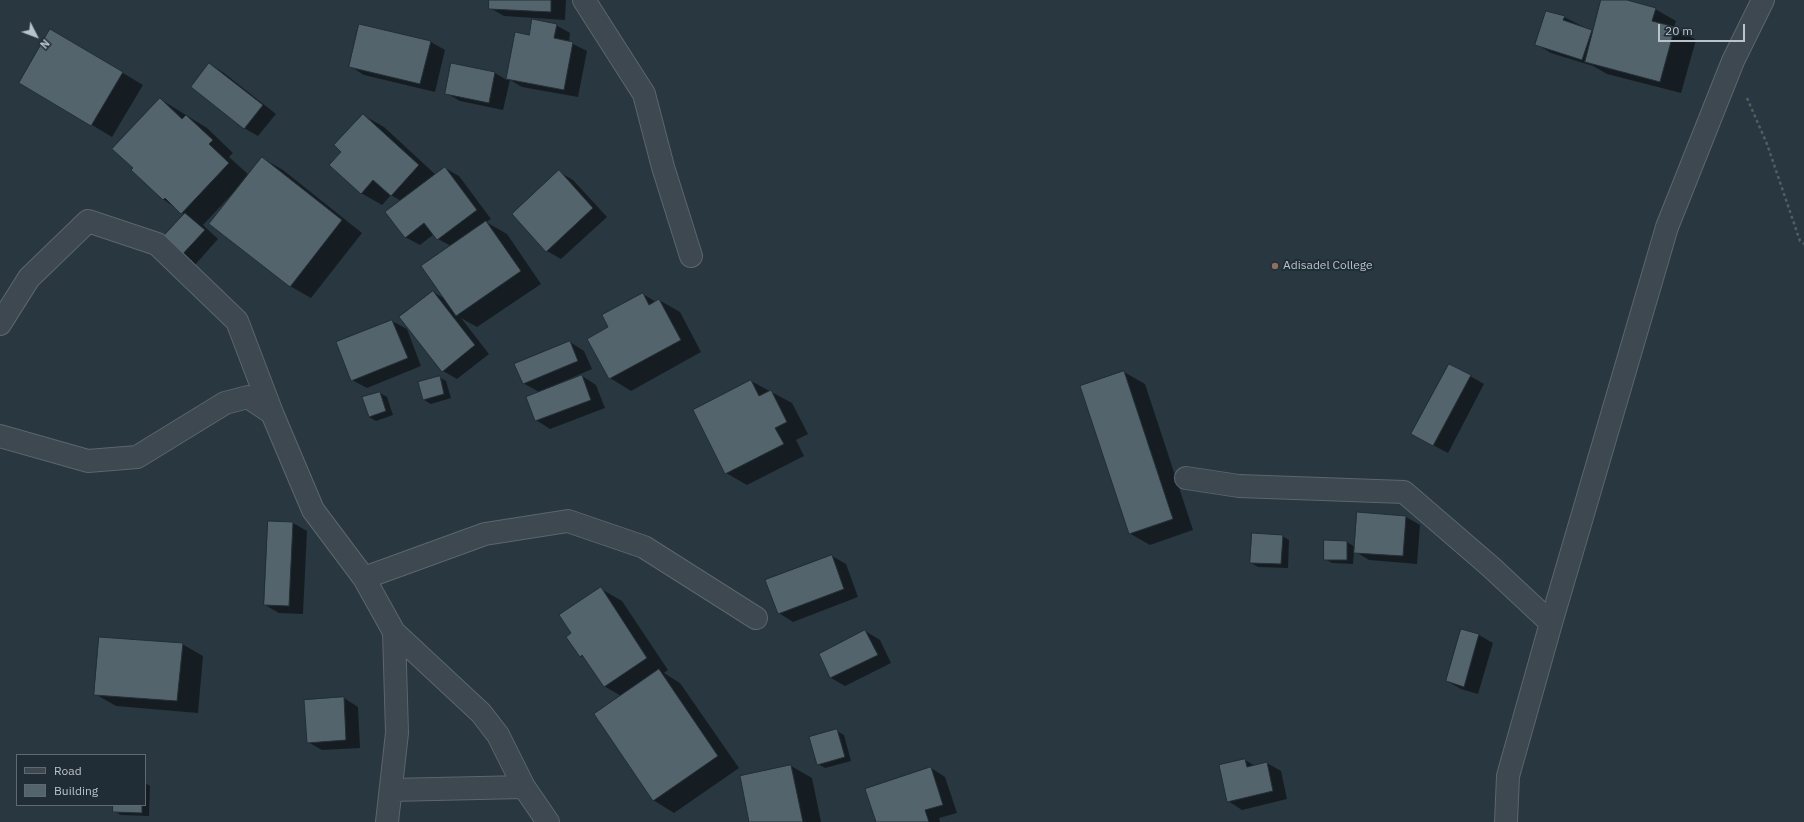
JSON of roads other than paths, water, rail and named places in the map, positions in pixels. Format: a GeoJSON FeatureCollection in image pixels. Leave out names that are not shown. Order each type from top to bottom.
{"type":"FeatureCollection","features":[{"type":"Feature","properties":{"kind":"street"},"geometry":{"type":"LineString","coordinates":[[584,0],[644,94],[663,167],[691,256]]}},
{"type":"Feature","properties":{"kind":"street"},"geometry":{"type":"LineString","coordinates":[[1506,822],[1508,776],[1551,623],[1667,227],[1733,61],[1763,0]]}},
{"type":"Feature","properties":{"kind":"street"},"geometry":{"type":"LineString","coordinates":[[0,324],[29,278],[88,221],[157,244],[237,321],[272,413],[313,510],[364,578],[394,632],[481,713],[498,735],[524,787],[548,822]]}},
{"type":"Feature","properties":{"kind":"street"},"geometry":{"type":"LineString","coordinates":[[0,436],[88,461],[137,457],[225,403],[248,397],[272,413]]}},
{"type":"Feature","properties":{"kind":"street"},"geometry":{"type":"LineString","coordinates":[[1186,478],[1239,486],[1404,492],[1491,567],[1551,623]]}},
{"type":"Feature","properties":{"kind":"street"},"geometry":{"type":"LineString","coordinates":[[364,578],[485,534],[568,520],[644,547],[756,618]]}},
{"type":"Feature","properties":{"kind":"street"},"geometry":{"type":"LineString","coordinates":[[387,822],[397,733],[394,632]]}},
{"type":"Feature","properties":{"kind":"street"},"geometry":{"type":"LineString","coordinates":[[391,790],[524,787]]}},
{"type":"Feature","properties":{"kind":"place","name":"Adisadel College"},"geometry":{"type":"Point","coordinates":[1275,266]}}]}
